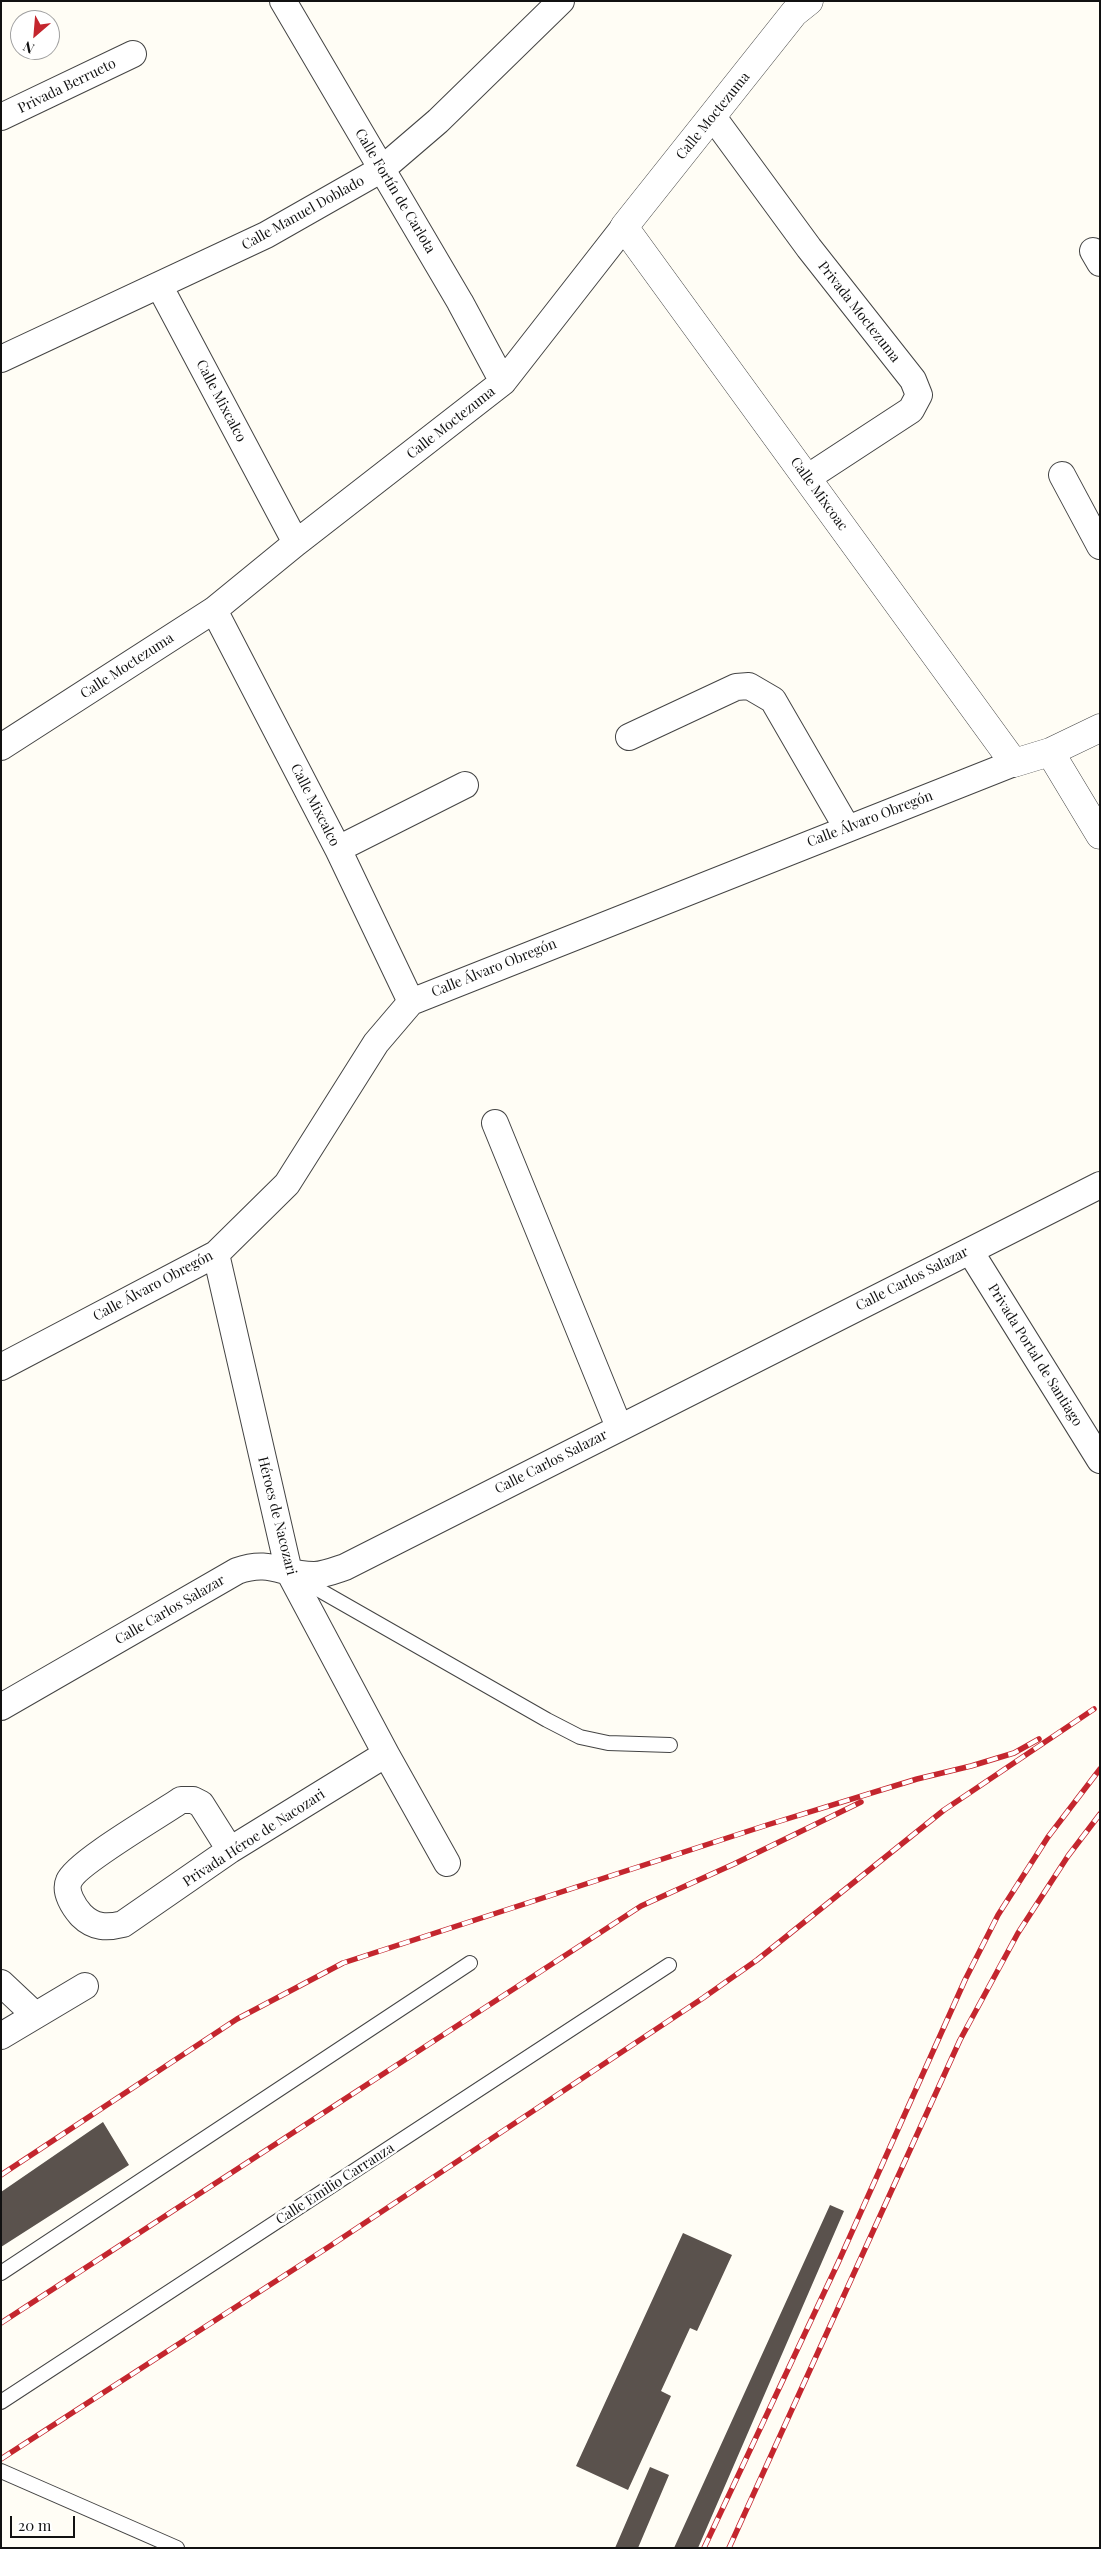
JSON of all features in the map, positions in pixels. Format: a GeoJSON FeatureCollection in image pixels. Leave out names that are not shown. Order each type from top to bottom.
{"type":"FeatureCollection","features":[{"type":"Feature","properties":{"kind":"street","name":"Calle Fortín de Carlota"},"geometry":{"type":"LineString","coordinates":[[283,1],[460,302],[504,382]]}},
{"type":"Feature","properties":{"kind":"street","name":"Calle Manuel Doblado"},"geometry":{"type":"LineString","coordinates":[[1,359],[160,287],[266,235],[382,169],[438,121],[561,1]]}},
{"type":"Feature","properties":{"kind":"street","name":"Calle Moctezuma"},"geometry":{"type":"LineString","coordinates":[[1,747],[214,610],[296,543],[504,382],[624,227],[713,117],[797,5]]}},
{"type":"Feature","properties":{"kind":"street","name":"Privada Berrueto"},"geometry":{"type":"LineString","coordinates":[[1,117],[132,54]]}},
{"type":"Feature","properties":{"kind":"street","name":"Privada Moctezuma"},"geometry":{"type":"LineString","coordinates":[[713,117],[809,248],[913,380],[919,395],[911,410],[807,478]]}},
{"type":"Feature","properties":{"kind":"street","name":"Calle Mixcoac"},"geometry":{"type":"LineString","coordinates":[[624,227],[1014,763]]}},
{"type":"Feature","properties":{"kind":"street","name":"Calle Mixcalco"},"geometry":{"type":"LineString","coordinates":[[160,287],[296,543]]}},
{"type":"Feature","properties":{"kind":"street"},"geometry":{"type":"LineString","coordinates":[[1062,475],[1100,546]]}},
{"type":"Feature","properties":{"kind":"street","name":"Calle Mixcalco"},"geometry":{"type":"LineString","coordinates":[[214,610],[338,849],[411,1002]]}},
{"type":"Feature","properties":{"kind":"street"},"geometry":{"type":"LineString","coordinates":[[629,737],[736,687],[749,686],[772,700],[847,828]]}},
{"type":"Feature","properties":{"kind":"street","name":"Calle Álvaro Obregón"},"geometry":{"type":"LineString","coordinates":[[1,1367],[216,1254],[287,1184],[306,1156],[347,1086],[376,1043],[411,1002],[847,828],[1014,763],[1050,752],[1100,728]]}},
{"type":"Feature","properties":{"kind":"street"},"geometry":{"type":"LineString","coordinates":[[1050,752],[1100,834]]}},
{"type":"Feature","properties":{"kind":"street"},"geometry":{"type":"LineString","coordinates":[[338,849],[465,784]]}},
{"type":"Feature","properties":{"kind":"street"},"geometry":{"type":"LineString","coordinates":[[495,1123],[619,1427]]}},
{"type":"Feature","properties":{"kind":"street","name":"Calle Carlos Salazar"},"geometry":{"type":"LineString","coordinates":[[1,1707],[237,1571],[253,1565],[264,1565],[289,1572],[316,1575],[345,1567],[1100,1185]]}},
{"type":"Feature","properties":{"kind":"street","name":"Privada Portal de Santiago"},"geometry":{"type":"LineString","coordinates":[[970,1251],[1100,1460]]}},
{"type":"Feature","properties":{"kind":"street","name":"Héroes de Nacozari"},"geometry":{"type":"LineString","coordinates":[[216,1254],[289,1572],[386,1754],[447,1863]]}},
{"type":"Feature","properties":{"kind":"street","name":"Privada Héroe de Nacozari"},"geometry":{"type":"LineString","coordinates":[[230,1850],[201,1804],[193,1800],[181,1800],[82,1866],[68,1881],[67,1892],[81,1915],[92,1924],[107,1928],[124,1924],[230,1850],[386,1754]]}},
{"type":"Feature","properties":{"kind":"street"},"geometry":{"type":"LineString","coordinates":[[1,1983],[34,2014]]}},
{"type":"Feature","properties":{"kind":"street"},"geometry":{"type":"LineString","coordinates":[[1,2036],[34,2014],[85,1986]]}},
{"type":"Feature","properties":{"kind":"lane"},"geometry":{"type":"LineString","coordinates":[[289,1572],[580,1737],[608,1743],[670,1745]]}},
{"type":"Feature","properties":{"kind":"lane"},"geometry":{"type":"LineString","coordinates":[[1,2274],[470,1963]]}},
{"type":"Feature","properties":{"kind":"lane","name":"Calle Emilio Carranza"},"geometry":{"type":"LineString","coordinates":[[1,2402],[669,1964]]}},
{"type":"Feature","properties":{"kind":"lane"},"geometry":{"type":"LineString","coordinates":[[1,2470],[177,2548]]}},
{"type":"Feature","properties":{"kind":"building"},"geometry":{"type":"Polygon","coordinates":[[[103,2122],[129,2165],[1,2247],[1,2192],[103,2122]]]}},
{"type":"Feature","properties":{"kind":"building"},"geometry":{"type":"Polygon","coordinates":[[[830,2205],[844,2211],[698,2548],[674,2548],[830,2205]]]}},
{"type":"Feature","properties":{"kind":"building"},"geometry":{"type":"Polygon","coordinates":[[[683,2233],[732,2255],[697,2331],[690,2328],[661,2391],[671,2396],[628,2490],[576,2466],[683,2233]]]}},
{"type":"Feature","properties":{"kind":"building"},"geometry":{"type":"Polygon","coordinates":[[[650,2467],[669,2475],[638,2548],[615,2548],[650,2467]]]}},
{"type":"Feature","properties":{"kind":"railway"},"geometry":{"type":"LineString","coordinates":[[1,2459],[330,2246],[703,1998],[757,1960],[944,1810],[1094,1709]]}},
{"type":"Feature","properties":{"kind":"railway"},"geometry":{"type":"LineString","coordinates":[[1,2175],[237,2019],[343,1963],[767,1825],[917,1779],[1014,1753],[1039,1739]]}},
{"type":"Feature","properties":{"kind":"railway"},"geometry":{"type":"LineString","coordinates":[[704,2548],[838,2263],[965,1980],[998,1915],[1048,1837],[1100,1769]]}},
{"type":"Feature","properties":{"kind":"railway"},"geometry":{"type":"LineString","coordinates":[[1,2323],[641,1906],[734,1864],[861,1802]]}},
{"type":"Feature","properties":{"kind":"railway"},"geometry":{"type":"LineString","coordinates":[[729,2548],[960,2040],[1018,1933],[1068,1856],[1100,1814]]}}]}
